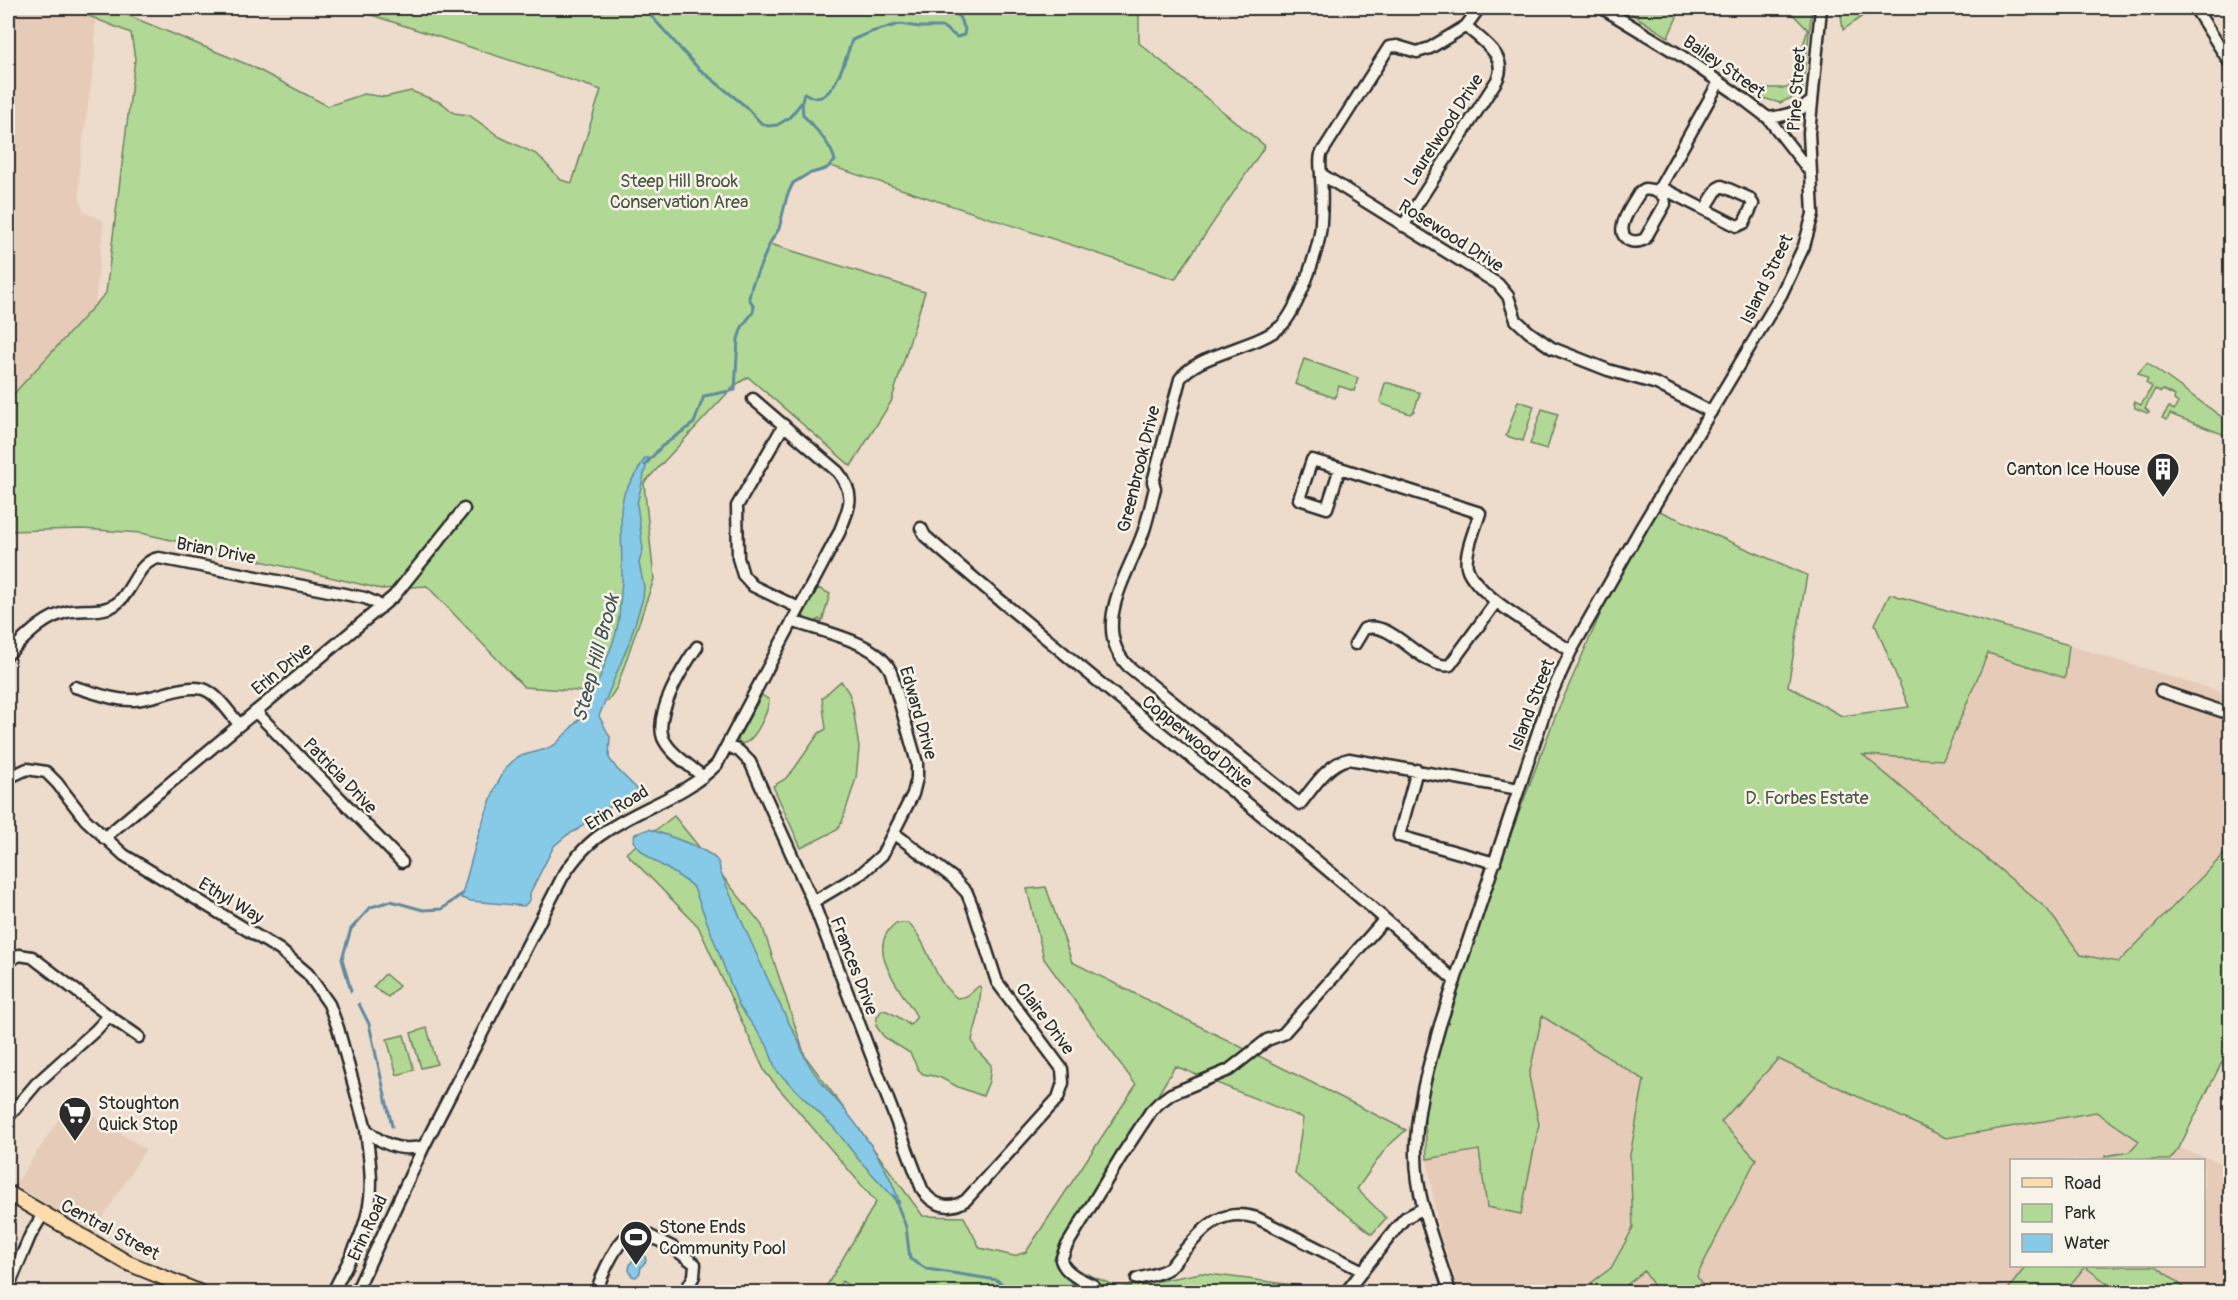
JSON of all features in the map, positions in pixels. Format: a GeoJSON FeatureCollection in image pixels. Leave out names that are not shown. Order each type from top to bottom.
{"type":"FeatureCollection","features":[{"type":"Feature","properties":{"kind":"main road","name":"Central Street"},"geometry":{"type":"LineString","coordinates":[[8,1193],[128,1263],[199,1293]]}},
{"type":"Feature","properties":{"kind":"street","name":"Greenbrook Drive"},"geometry":{"type":"LineString","coordinates":[[1479,8],[1467,26],[1455,35],[1422,51],[1397,46],[1389,47],[1321,154],[1319,162],[1321,174],[1320,236],[1289,318],[1273,332],[1194,367],[1183,374],[1180,379],[1153,482],[1155,488],[1143,534],[1117,595],[1113,640],[1117,652],[1128,666],[1300,804],[1333,766],[1340,760],[1348,759],[1519,789]]}},
{"type":"Feature","properties":{"kind":"street","name":"Bailey Street"},"geometry":{"type":"LineString","coordinates":[[1602,8],[1719,82],[1768,118],[1811,173]]}},
{"type":"Feature","properties":{"kind":"street","name":"Pine Street"},"geometry":{"type":"LineString","coordinates":[[1811,173],[1809,133],[1821,8]]}},
{"type":"Feature","properties":{"kind":"street"},"geometry":{"type":"LineString","coordinates":[[2195,8],[2230,63]]}},
{"type":"Feature","properties":{"kind":"street","name":"Laurelwood Drive"},"geometry":{"type":"LineString","coordinates":[[1403,226],[1497,80],[1501,70],[1496,55],[1467,26]]}},
{"type":"Feature","properties":{"kind":"street"},"geometry":{"type":"LineString","coordinates":[[1659,189],[1719,82]]}},
{"type":"Feature","properties":{"kind":"street"},"geometry":{"type":"LineString","coordinates":[[1768,118],[1787,116],[1812,102]]}},
{"type":"Feature","properties":{"kind":"street","name":"Island Street"},"geometry":{"type":"LineString","coordinates":[[1450,1293],[1424,1208],[1416,1157],[1417,1120],[1431,1054],[1542,715],[1571,651],[1782,295],[1804,246],[1814,214],[1811,173]]}},
{"type":"Feature","properties":{"kind":"street","name":"Rosewood Drive"},"geometry":{"type":"LineString","coordinates":[[1321,174],[1498,284],[1508,296],[1516,320],[1552,348],[1608,370],[1657,384],[1711,412]]}},
{"type":"Feature","properties":{"kind":"street"},"geometry":{"type":"LineString","coordinates":[[1659,189],[1665,204],[1645,239],[1637,242],[1628,240],[1622,234],[1621,226],[1640,192],[1645,189],[1659,189],[1739,226],[1744,223],[1754,204],[1749,198],[1722,186],[1718,188],[1705,210]]}},
{"type":"Feature","properties":{"kind":"street","name":"Erin Road"},"geometry":{"type":"LineString","coordinates":[[356,1293],[424,1146],[563,876],[584,849],[603,832],[684,790],[717,764],[839,533],[851,498],[850,490],[838,472],[753,399]]}},
{"type":"Feature","properties":{"kind":"street"},"geometry":{"type":"LineString","coordinates":[[784,425],[737,506],[738,558],[743,575],[753,586],[800,608]]}},
{"type":"Feature","properties":{"kind":"street"},"geometry":{"type":"LineString","coordinates":[[1340,468],[1326,508],[1299,499],[1312,460],[1340,468],[1480,513],[1466,558],[1467,567],[1478,584],[1496,602],[1571,651]]}},
{"type":"Feature","properties":{"kind":"street","name":"Erin Drive"},"geometry":{"type":"LineString","coordinates":[[104,838],[380,608],[408,580],[464,509]]}},
{"type":"Feature","properties":{"kind":"street","name":"Copperwood Drive"},"geometry":{"type":"LineString","coordinates":[[921,528],[925,536],[1062,654],[1219,780],[1385,919],[1455,981]]}},
{"type":"Feature","properties":{"kind":"street","name":"Brian Drive"},"geometry":{"type":"LineString","coordinates":[[8,654],[43,621],[55,615],[69,611],[92,611],[114,605],[129,591],[145,564],[159,558],[365,597],[380,608]]}},
{"type":"Feature","properties":{"kind":"street"},"geometry":{"type":"LineString","coordinates":[[1355,644],[1364,629],[1379,628],[1438,664],[1450,665],[1496,602]]}},
{"type":"Feature","properties":{"kind":"street","name":"Edward Drive"},"geometry":{"type":"LineString","coordinates":[[792,621],[860,645],[880,657],[890,668],[918,768],[913,794],[882,855],[870,867],[813,902]]}},
{"type":"Feature","properties":{"kind":"street"},"geometry":{"type":"LineString","coordinates":[[697,647],[681,672],[662,718],[662,728],[663,737],[668,745],[703,777]]}},
{"type":"Feature","properties":{"kind":"street"},"geometry":{"type":"LineString","coordinates":[[75,687],[124,700],[152,698],[186,689],[203,689],[210,693],[239,724]]}},
{"type":"Feature","properties":{"kind":"street"},"geometry":{"type":"LineString","coordinates":[[2161,691],[2230,714]]}},
{"type":"Feature","properties":{"kind":"street","name":"Patricia Drive"},"geometry":{"type":"LineString","coordinates":[[255,712],[402,862]]}},
{"type":"Feature","properties":{"kind":"street","name":"Frances Drive"},"geometry":{"type":"LineString","coordinates":[[728,746],[739,751],[750,762],[813,902],[922,1189],[926,1196],[938,1204]]}},
{"type":"Feature","properties":{"kind":"street"},"geometry":{"type":"LineString","coordinates":[[8,760],[10,776]]}},
{"type":"Feature","properties":{"kind":"street","name":"Ethyl Way"},"geometry":{"type":"LineString","coordinates":[[10,776],[27,769],[46,772],[104,838],[132,861],[280,950],[308,974],[323,995],[334,1015],[366,1129],[371,1197],[364,1225],[333,1293]]}},
{"type":"Feature","properties":{"kind":"street"},"geometry":{"type":"LineString","coordinates":[[1417,770],[1399,836],[1495,863]]}},
{"type":"Feature","properties":{"kind":"street","name":"Claire Drive"},"geometry":{"type":"LineString","coordinates":[[894,833],[953,878],[967,894],[974,908],[997,982],[1062,1069],[1063,1083],[1060,1094],[978,1187],[961,1203],[952,1206],[938,1204]]}},
{"type":"Feature","properties":{"kind":"street"},"geometry":{"type":"LineString","coordinates":[[1093,1285],[1079,1279],[1063,1266],[1061,1260],[1066,1247],[1150,1112],[1171,1094],[1229,1070],[1267,1040],[1283,1034],[1385,919]]}},
{"type":"Feature","properties":{"kind":"street"},"geometry":{"type":"LineString","coordinates":[[8,962],[19,955],[25,955],[43,964],[109,1016],[140,1037]]}},
{"type":"Feature","properties":{"kind":"street"},"geometry":{"type":"LineString","coordinates":[[8,1117],[36,1084],[109,1016]]}},
{"type":"Feature","properties":{"kind":"street"},"geometry":{"type":"LineString","coordinates":[[366,1129],[390,1145],[405,1148],[424,1146]]}},
{"type":"Feature","properties":{"kind":"street"},"geometry":{"type":"LineString","coordinates":[[1346,1293],[1405,1218],[1424,1208]]}},
{"type":"Feature","properties":{"kind":"street"},"geometry":{"type":"LineString","coordinates":[[8,1288],[30,1236],[43,1214]]}},
{"type":"Feature","properties":{"kind":"street"},"geometry":{"type":"LineString","coordinates":[[1137,1279],[1170,1267],[1212,1224],[1221,1217],[1231,1214],[1243,1214],[1257,1218],[1363,1271]]}},
{"type":"Feature","properties":{"kind":"street"},"geometry":{"type":"LineString","coordinates":[[613,1293],[596,1293],[624,1237],[638,1230],[644,1231],[692,1261],[696,1271],[686,1293]]}},
{"type":"Feature","properties":{"kind":"shaded area"},"geometry":{"type":"Polygon","coordinates":[[[8,8],[69,8],[95,18],[95,56],[79,170],[80,200],[84,212],[104,221],[95,306],[8,400],[8,8]]]}},
{"type":"Feature","properties":{"kind":"shaded area"},"geometry":{"type":"Polygon","coordinates":[[[2069,645],[2230,695],[2230,848],[2119,962],[2081,955],[2047,909],[1862,754],[1943,760],[1989,653],[2064,677],[2069,645]]]}},
{"type":"Feature","properties":{"kind":"shaded area"},"geometry":{"type":"Polygon","coordinates":[[[1542,1016],[1645,1080],[1630,1155],[1633,1228],[1611,1268],[1579,1292],[1477,1292],[1471,1288],[1470,1292],[1459,1292],[1438,1227],[1427,1159],[1479,1149],[1487,1207],[1539,1124],[1529,1076],[1542,1016]]]}},
{"type":"Feature","properties":{"kind":"shaded area"},"geometry":{"type":"Polygon","coordinates":[[[1778,1059],[1946,1138],[2096,1112],[2139,1141],[2129,1152],[2106,1156],[2105,1159],[2010,1159],[2010,1267],[2025,1267],[2006,1292],[1706,1292],[1697,1276],[1756,1159],[1721,1122],[1778,1059]]]}},
{"type":"Feature","properties":{"kind":"shaded area"},"geometry":{"type":"Polygon","coordinates":[[[70,1102],[146,1149],[93,1233],[15,1185],[70,1102]]]}},
{"type":"Feature","properties":{"kind":"shaded area"},"geometry":{"type":"Polygon","coordinates":[[[2179,1148],[2230,1166],[2230,1292],[2190,1292],[2157,1267],[2205,1267],[2205,1159],[2171,1159],[2179,1148]]]}},
{"type":"Feature","properties":{"kind":"shaded area"},"geometry":{"type":"Polygon","coordinates":[[[2085,1267],[2119,1292],[2064,1292],[2085,1267]]]}},
{"type":"Feature","properties":{"kind":"shaded area"},"geometry":{"type":"Polygon","coordinates":[[[1644,1270],[1658,1292],[1618,1292],[1644,1270]]]}},
{"type":"Feature","properties":{"kind":"green space","name":"Steep Hill Brook Conservation Area"},"geometry":{"type":"Polygon","coordinates":[[[69,8],[110,8],[251,66],[328,106],[364,94],[385,97],[411,91],[442,103],[454,113],[469,115],[500,137],[538,155],[561,180],[572,183],[601,90],[350,8],[1139,8],[1139,43],[1265,146],[1175,279],[831,166],[808,174],[794,183],[787,196],[779,229],[770,244],[925,292],[891,402],[851,466],[748,377],[734,386],[644,483],[654,579],[617,687],[608,701],[578,691],[524,687],[427,586],[381,589],[141,533],[82,529],[8,531],[8,400],[106,293],[135,59],[131,33],[69,8]]]}},
{"type":"Feature","properties":{"kind":"green space"},"geometry":{"type":"Polygon","coordinates":[[[1624,8],[1681,8],[1668,37],[1624,8]]]}},
{"type":"Feature","properties":{"kind":"green space"},"geometry":{"type":"Polygon","coordinates":[[[1787,8],[1812,8],[1802,93],[1780,103],[1756,96],[1760,88],[1788,88],[1808,30],[1787,8]]]}},
{"type":"Feature","properties":{"kind":"green space"},"geometry":{"type":"Polygon","coordinates":[[[1840,8],[1874,8],[1843,30],[1840,8]]]}},
{"type":"Feature","properties":{"kind":"green space"},"geometry":{"type":"Polygon","coordinates":[[[1304,359],[1358,378],[1354,391],[1339,386],[1335,398],[1295,384],[1304,359]]]}},
{"type":"Feature","properties":{"kind":"green space"},"geometry":{"type":"Polygon","coordinates":[[[2147,363],[2230,423],[2230,437],[2170,414],[2167,420],[2162,418],[2169,407],[2174,410],[2178,403],[2174,400],[2175,396],[2163,390],[2161,392],[2155,389],[2145,408],[2149,412],[2135,408],[2134,402],[2141,405],[2152,387],[2146,383],[2148,380],[2138,373],[2147,363]]]}},
{"type":"Feature","properties":{"kind":"green space"},"geometry":{"type":"Polygon","coordinates":[[[1385,383],[1420,393],[1414,411],[1410,414],[1382,404],[1380,401],[1385,383]]]}},
{"type":"Feature","properties":{"kind":"green space"},"geometry":{"type":"Polygon","coordinates":[[[1518,401],[1534,406],[1523,441],[1506,436],[1518,401]]]}},
{"type":"Feature","properties":{"kind":"green space"},"geometry":{"type":"Polygon","coordinates":[[[1542,409],[1558,414],[1547,449],[1530,444],[1542,409]]]}},
{"type":"Feature","properties":{"kind":"green space","name":"D. Forbes Estate"},"geometry":{"type":"Polygon","coordinates":[[[1648,506],[1807,575],[1788,686],[1842,716],[1909,707],[1875,624],[1890,594],[2069,645],[2065,678],[1988,653],[1943,760],[1863,755],[2047,909],[2081,955],[2119,962],[2230,848],[2230,1063],[2222,1062],[2179,1148],[2171,1159],[2105,1159],[2105,1156],[2129,1152],[2139,1141],[2096,1112],[1946,1138],[1778,1059],[1721,1122],[1756,1159],[1697,1276],[1706,1292],[1658,1292],[1644,1271],[1618,1292],[1579,1292],[1611,1268],[1633,1228],[1630,1155],[1644,1080],[1542,1016],[1529,1076],[1539,1124],[1521,1214],[1487,1207],[1479,1150],[1427,1159],[1422,1070],[1555,717],[1648,506]]]}},
{"type":"Feature","properties":{"kind":"green space"},"geometry":{"type":"Polygon","coordinates":[[[818,588],[830,594],[822,622],[819,619],[817,624],[808,621],[803,616],[818,588]]]}},
{"type":"Feature","properties":{"kind":"green space"},"geometry":{"type":"Polygon","coordinates":[[[841,681],[849,693],[853,707],[859,748],[856,778],[842,822],[837,830],[801,848],[773,786],[785,779],[819,733],[826,729],[822,698],[841,681]]]}},
{"type":"Feature","properties":{"kind":"green space"},"geometry":{"type":"Polygon","coordinates":[[[762,695],[769,700],[763,720],[749,740],[739,743],[738,739],[762,695]]]}},
{"type":"Feature","properties":{"kind":"green space"},"geometry":{"type":"Polygon","coordinates":[[[674,816],[762,925],[805,1056],[923,1216],[964,1217],[980,1248],[1014,1256],[1026,1252],[1136,1085],[1044,959],[1027,889],[1046,887],[1072,962],[1406,1130],[1386,1148],[1357,1189],[1386,1218],[1372,1234],[1295,1174],[1303,1118],[1175,1066],[1059,1262],[1120,1288],[1201,1273],[1325,1289],[1322,1292],[859,1292],[842,1281],[835,1292],[823,1292],[876,1202],[765,1072],[698,926],[626,853],[674,816]]]}},
{"type":"Feature","properties":{"kind":"green space"},"geometry":{"type":"Polygon","coordinates":[[[896,923],[908,923],[916,932],[936,972],[948,990],[957,998],[967,996],[979,986],[981,988],[978,1018],[972,1040],[976,1049],[991,1065],[989,1081],[983,1096],[939,1077],[923,1074],[910,1053],[884,1037],[876,1026],[877,1017],[882,1010],[910,1025],[917,1017],[888,970],[884,957],[883,945],[887,933],[896,923]]]}},
{"type":"Feature","properties":{"kind":"green space"},"geometry":{"type":"Polygon","coordinates":[[[385,974],[399,986],[388,997],[373,987],[385,974]]]}},
{"type":"Feature","properties":{"kind":"green space"},"geometry":{"type":"Polygon","coordinates":[[[427,1028],[437,1064],[421,1068],[411,1033],[427,1028]]]}},
{"type":"Feature","properties":{"kind":"green space"},"geometry":{"type":"Polygon","coordinates":[[[404,1035],[414,1070],[397,1075],[387,1039],[404,1035]]]}},
{"type":"Feature","properties":{"kind":"green space"},"geometry":{"type":"Polygon","coordinates":[[[2025,1267],[2085,1267],[2064,1292],[2006,1292],[2025,1267]]]}},
{"type":"Feature","properties":{"kind":"green space"},"geometry":{"type":"Polygon","coordinates":[[[2085,1267],[2157,1267],[2190,1292],[2119,1292],[2085,1267]]]}},
{"type":"Feature","properties":{"kind":"water"},"geometry":{"type":"Polygon","coordinates":[[[645,458],[648,458],[637,504],[643,549],[639,563],[644,587],[643,598],[629,643],[599,716],[610,737],[609,758],[640,792],[633,798],[597,812],[554,846],[530,893],[530,900],[524,906],[461,898],[480,829],[495,788],[506,768],[517,757],[556,744],[584,714],[597,685],[615,637],[619,618],[622,580],[621,509],[624,493],[645,458]]]}},
{"type":"Feature","properties":{"kind":"water"},"geometry":{"type":"Polygon","coordinates":[[[649,829],[697,847],[718,862],[757,956],[805,1057],[819,1079],[870,1143],[890,1179],[900,1204],[859,1160],[835,1129],[776,1070],[767,1045],[739,1006],[694,888],[646,855],[633,841],[635,834],[649,829]]]}},
{"type":"Feature","properties":{"kind":"water","name":"Stone Ends Community Pool"},"geometry":{"type":"Polygon","coordinates":[[[643,1254],[646,1261],[640,1273],[636,1277],[632,1276],[629,1270],[630,1264],[643,1254]]]}},
{"type":"Feature","properties":{"kind":"waterway"},"geometry":{"type":"LineString","coordinates":[[648,8],[652,17],[698,68],[744,105],[761,123],[768,126],[777,125],[789,118],[802,102]]}},
{"type":"Feature","properties":{"kind":"waterway","name":"Steep Hill Brook"},"geometry":{"type":"LineString","coordinates":[[645,465],[661,447],[694,423],[704,396],[735,390],[738,339],[754,307],[749,298],[752,285],[771,241],[779,229],[787,196],[793,183],[808,174],[826,169],[835,161],[826,143],[803,115],[804,93],[812,97],[820,97],[827,93],[843,66],[852,40],[871,32],[900,24],[943,27],[957,37],[964,35],[965,29],[958,15],[961,8]]}},
{"type":"Feature","properties":{"kind":"waterway","name":"Steep Hill Brook"},"geometry":{"type":"LineString","coordinates":[[351,991],[342,959],[351,929],[371,907],[391,901],[423,910],[442,909],[463,893]]}},
{"type":"Feature","properties":{"kind":"waterway","name":"Steep Hill Brook"},"geometry":{"type":"LineString","coordinates":[[359,1004],[369,1024],[392,1126]]}},
{"type":"Feature","properties":{"kind":"waterway"},"geometry":{"type":"LineString","coordinates":[[894,1196],[906,1227],[910,1259],[927,1269],[997,1280],[1011,1292]]}},
{"type":"Feature","properties":{"kind":"place","name":"Canton Ice House"},"geometry":{"type":"Point","coordinates":[2163,498]}},
{"type":"Feature","properties":{"kind":"place","name":"Stoughton Quick Stop"},"geometry":{"type":"Point","coordinates":[75,1142]}},
{"type":"Feature","properties":{"kind":"place","name":"Stone Ends Community Pool"},"geometry":{"type":"Point","coordinates":[636,1266]}}]}
